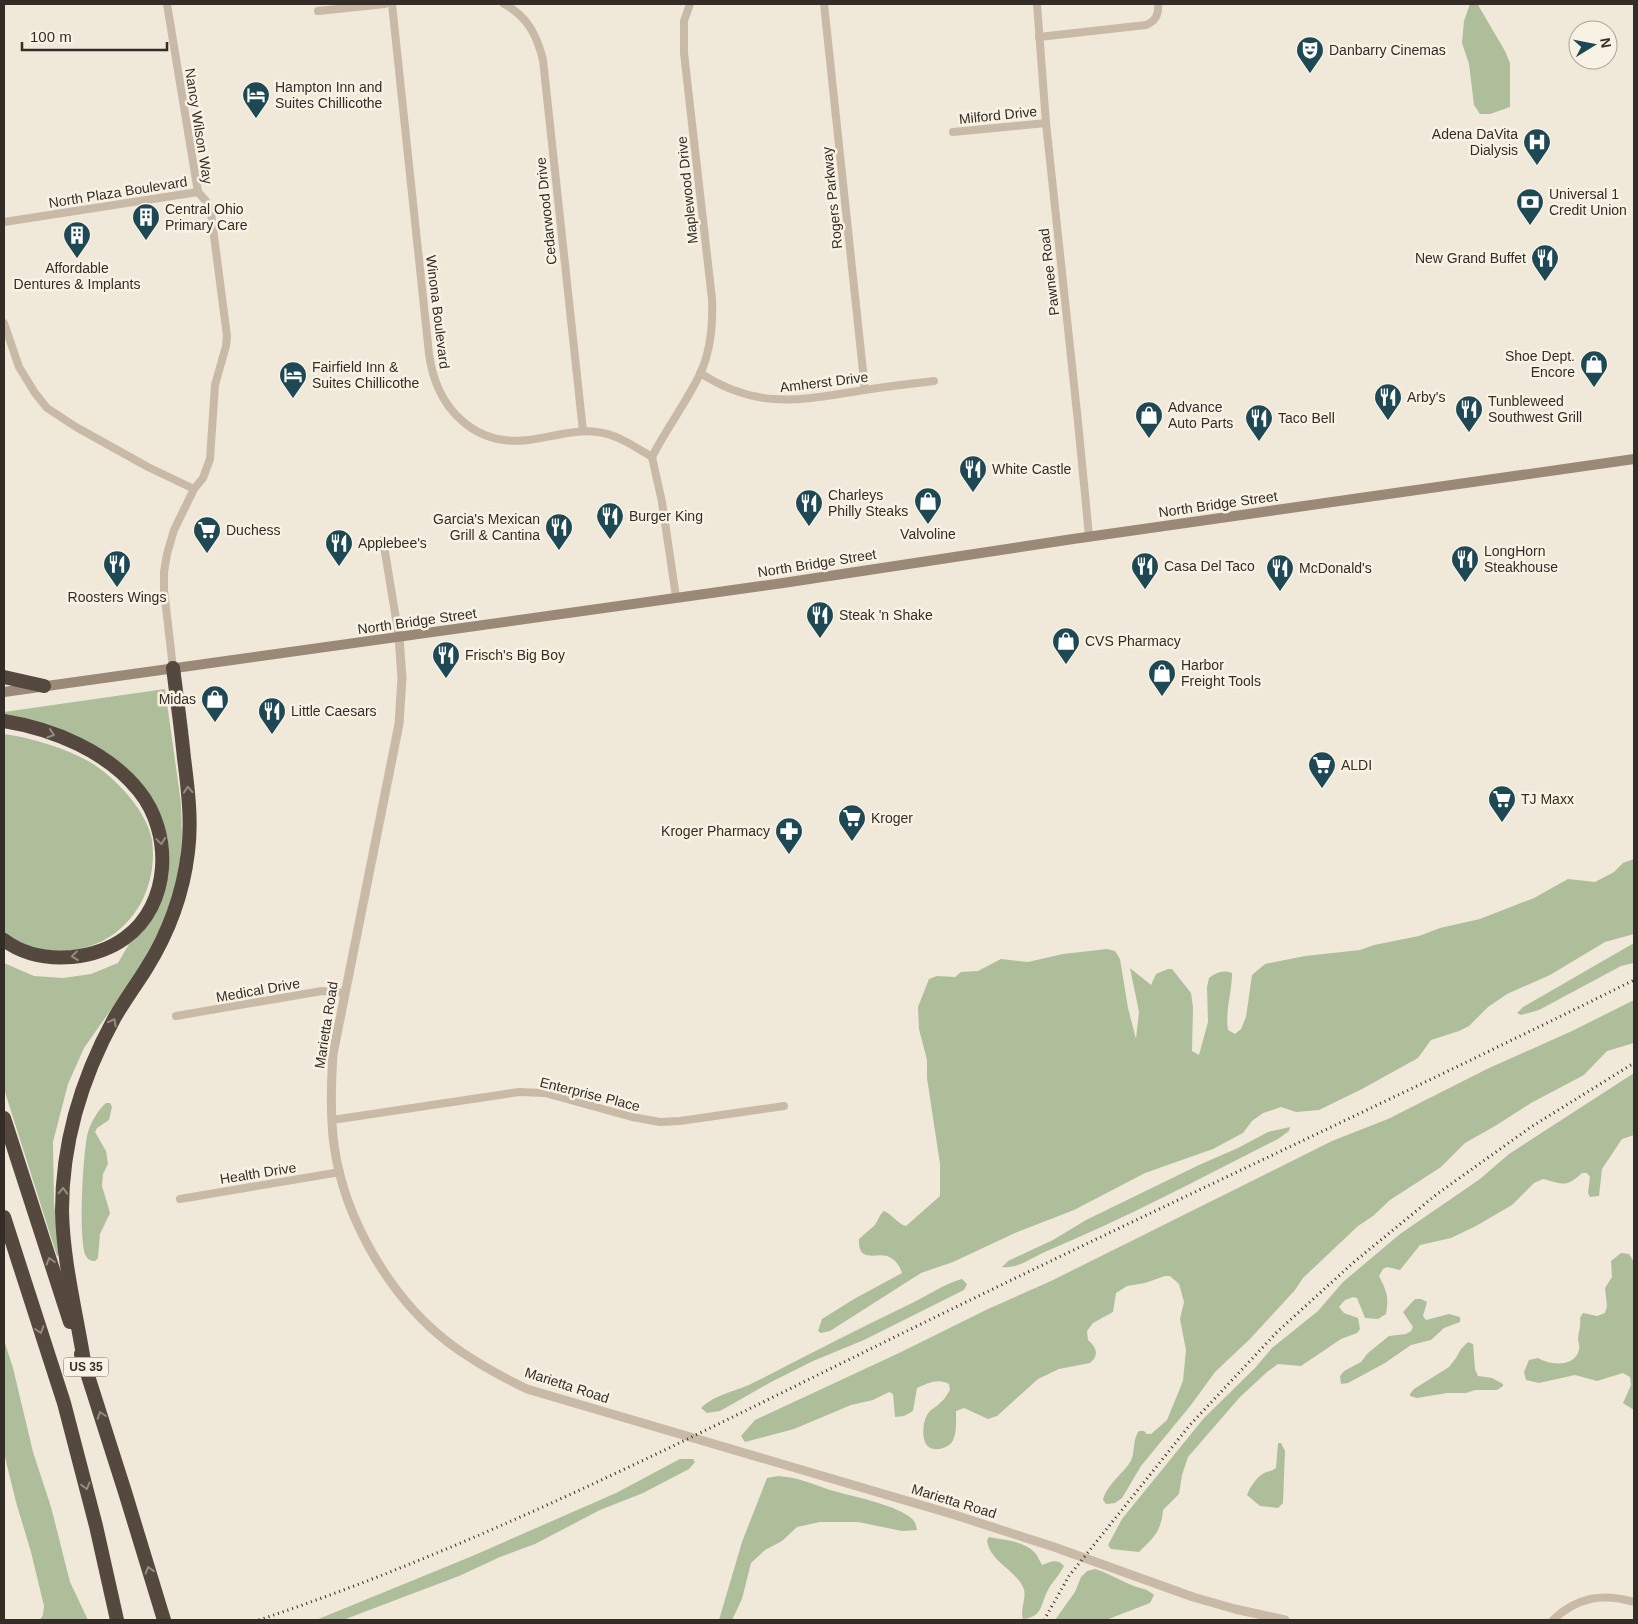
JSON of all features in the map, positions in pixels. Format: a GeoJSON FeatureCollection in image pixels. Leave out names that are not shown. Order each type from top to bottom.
{"type":"FeatureCollection","features":[{"type":"Feature","properties":{"kind":"highway"},"geometry":{"type":"LineString","coordinates":[[84,1361],[66,1252],[62,1212],[68,1139],[79,1097],[91,1065],[116,1016],[167,931],[179,897],[188,852],[190,814],[173,668]]}},
{"type":"Feature","properties":{"kind":"highway"},"geometry":{"type":"LineString","coordinates":[[4,677],[44,686]]}},
{"type":"Feature","properties":{"kind":"highway"},"geometry":{"type":"LineString","coordinates":[[4,721],[56,735],[107,760],[126,776],[140,792],[154,816],[162,840],[162,863],[154,903],[143,920],[126,938],[105,950],[83,955],[46,957],[28,953],[4,940]]}},
{"type":"Feature","properties":{"kind":"highway","name":"US 35"},"geometry":{"type":"LineString","coordinates":[[4,1118],[126,1492],[163,1619]]}},
{"type":"Feature","properties":{"kind":"highway","name":"US 35"},"geometry":{"type":"LineString","coordinates":[[4,1220],[64,1403],[96,1526],[117,1620]]}},
{"type":"Feature","properties":{"kind":"main road","name":"North Bridge Street"},"geometry":{"type":"LineString","coordinates":[[4,692],[399,638],[790,582],[1089,536],[1634,459]]}},
{"type":"Feature","properties":{"kind":"street","name":"Nancy Wilson Way"},"geometry":{"type":"LineString","coordinates":[[167,4],[198,192]]}},
{"type":"Feature","properties":{"kind":"street"},"geometry":{"type":"LineString","coordinates":[[318,11],[385,4]]}},
{"type":"Feature","properties":{"kind":"street","name":"Winona Boulevard"},"geometry":{"type":"LineString","coordinates":[[392,4],[429,354],[435,382],[447,406],[458,418],[483,435],[512,441],[583,431],[597,432],[613,436],[652,458]]}},
{"type":"Feature","properties":{"kind":"street","name":"Cedarwood Drive"},"geometry":{"type":"LineString","coordinates":[[504,4],[515,10],[531,28],[540,47],[543,60],[583,431]]}},
{"type":"Feature","properties":{"kind":"street","name":"Maplewood Drive"},"geometry":{"type":"LineString","coordinates":[[690,4],[684,21],[684,53],[712,309],[710,339],[700,373]]}},
{"type":"Feature","properties":{"kind":"street","name":"Rogers Parkway"},"geometry":{"type":"LineString","coordinates":[[824,4],[865,390]]}},
{"type":"Feature","properties":{"kind":"street","name":"Pawnee Road"},"geometry":{"type":"LineString","coordinates":[[1037,4],[1046,123],[1089,536]]}},
{"type":"Feature","properties":{"kind":"street"},"geometry":{"type":"LineString","coordinates":[[1039,37],[1146,26],[1157,15],[1158,4]]}},
{"type":"Feature","properties":{"kind":"street","name":"Milford Drive"},"geometry":{"type":"LineString","coordinates":[[954,132],[1046,123]]}},
{"type":"Feature","properties":{"kind":"street","name":"North Plaza Boulevard"},"geometry":{"type":"LineString","coordinates":[[4,222],[198,192],[206,201],[211,213],[227,336],[215,385],[210,459],[203,478],[194,489],[174,530],[164,572],[164,590],[173,668]]}},
{"type":"Feature","properties":{"kind":"street"},"geometry":{"type":"LineString","coordinates":[[4,323],[19,367],[47,408],[76,427],[148,467],[194,489]]}},
{"type":"Feature","properties":{"kind":"street"},"geometry":{"type":"LineString","coordinates":[[676,597],[659,486],[652,458],[700,373]]}},
{"type":"Feature","properties":{"kind":"street","name":"Amherst Drive"},"geometry":{"type":"LineString","coordinates":[[700,373],[718,385],[740,394],[785,401],[934,381]]}},
{"type":"Feature","properties":{"kind":"street"},"geometry":{"type":"LineString","coordinates":[[383,540],[399,638]]}},
{"type":"Feature","properties":{"kind":"street","name":"Marietta Road"},"geometry":{"type":"LineString","coordinates":[[399,638],[402,678],[399,724],[333,1054],[331,1100],[334,1146],[351,1211],[387,1277],[402,1295],[448,1342],[476,1362],[527,1389],[955,1515],[1054,1547],[1193,1597],[1244,1612],[1285,1620]]}},
{"type":"Feature","properties":{"kind":"street","name":"Medical Drive"},"geometry":{"type":"LineString","coordinates":[[176,1016],[322,991],[344,994]]}},
{"type":"Feature","properties":{"kind":"street","name":"Enterprise Place"},"geometry":{"type":"LineString","coordinates":[[332,1120],[519,1092],[545,1092],[632,1117],[660,1122],[680,1121],[784,1106]]}},
{"type":"Feature","properties":{"kind":"street","name":"Health Drive"},"geometry":{"type":"LineString","coordinates":[[180,1198],[340,1172]]}},
{"type":"Feature","properties":{"kind":"street"},"geometry":{"type":"LineString","coordinates":[[1552,1620],[1564,1610],[1590,1598],[1606,1597],[1634,1602]]}},
{"type":"Feature","properties":{"kind":"green space"},"geometry":{"type":"Polygon","coordinates":[[[1470,4],[1478,5],[1510,63],[1510,107],[1490,114],[1480,114],[1474,105],[1469,64],[1462,43],[1464,21],[1470,4]]]}},
{"type":"Feature","properties":{"kind":"green space"},"geometry":{"type":"Polygon","coordinates":[[[165,689],[181,803],[182,837],[179,872],[169,911],[138,971],[84,1048],[68,1084],[53,1142],[54,1203],[60,1255],[57,1256],[4,1089],[4,963],[34,976],[63,978],[91,974],[118,963],[129,944],[143,931],[169,864],[137,779],[4,715],[4,712],[165,689]]]}},
{"type":"Feature","properties":{"kind":"green space"},"geometry":{"type":"Polygon","coordinates":[[[4,734],[48,744],[70,752],[100,768],[110,776],[137,807],[149,829],[152,840],[153,863],[148,885],[140,904],[128,921],[113,935],[94,945],[73,950],[39,950],[25,945],[4,933],[4,734]]]}},
{"type":"Feature","properties":{"kind":"green space"},"geometry":{"type":"Polygon","coordinates":[[[1634,859],[1634,934],[1605,942],[1550,975],[1507,994],[1488,1007],[1469,1026],[1431,1040],[1418,1058],[1319,1110],[1296,1112],[1281,1107],[1263,1113],[1252,1121],[1243,1133],[1213,1149],[1145,1173],[1074,1210],[1015,1233],[953,1262],[921,1273],[830,1331],[821,1333],[818,1331],[822,1319],[902,1273],[897,1263],[890,1257],[864,1254],[859,1246],[859,1239],[875,1225],[881,1214],[884,1211],[906,1226],[940,1196],[940,1164],[927,1078],[927,1060],[919,1029],[918,1007],[929,979],[937,976],[955,977],[961,972],[978,971],[1001,959],[1028,962],[1063,954],[1107,949],[1115,951],[1120,959],[1128,1008],[1136,1039],[1139,1012],[1130,968],[1151,985],[1156,974],[1172,969],[1191,993],[1193,1007],[1192,1051],[1199,1055],[1208,1022],[1207,987],[1209,978],[1217,973],[1232,973],[1227,1023],[1228,1030],[1235,1034],[1241,1029],[1246,1017],[1252,975],[1265,964],[1305,956],[1360,950],[1480,919],[1534,898],[1568,879],[1595,882],[1614,872],[1623,863],[1634,859]]]}},
{"type":"Feature","properties":{"kind":"green space"},"geometry":{"type":"Polygon","coordinates":[[[1634,943],[1634,963],[1621,966],[1539,1010],[1521,1015],[1517,1013],[1523,1007],[1634,943]]]}},
{"type":"Feature","properties":{"kind":"green space"},"geometry":{"type":"Polygon","coordinates":[[[1634,1000],[1634,1043],[1607,1051],[1584,1075],[1531,1103],[1465,1143],[1441,1167],[1390,1200],[1373,1216],[1358,1226],[1303,1278],[1295,1290],[1250,1339],[1215,1372],[1191,1405],[1141,1466],[1122,1498],[1115,1503],[1106,1504],[1103,1500],[1109,1488],[1130,1463],[1137,1434],[1139,1431],[1144,1431],[1147,1434],[1151,1434],[1167,1420],[1183,1381],[1186,1350],[1180,1319],[1184,1302],[1179,1284],[1170,1276],[1127,1286],[1116,1293],[1113,1312],[1093,1323],[1087,1331],[1088,1340],[1096,1351],[1095,1357],[1090,1363],[1059,1369],[1038,1379],[997,1416],[988,1419],[964,1408],[956,1411],[954,1439],[946,1447],[930,1448],[925,1442],[923,1432],[928,1413],[942,1401],[950,1390],[949,1384],[941,1381],[917,1388],[913,1411],[904,1416],[895,1417],[893,1394],[889,1392],[873,1400],[851,1405],[794,1429],[745,1442],[741,1436],[755,1420],[1051,1281],[1332,1141],[1388,1119],[1487,1069],[1572,1031],[1634,1000]]]}},
{"type":"Feature","properties":{"kind":"green space"},"geometry":{"type":"Polygon","coordinates":[[[1634,1073],[1634,1135],[1622,1139],[1602,1169],[1599,1196],[1590,1197],[1588,1193],[1590,1177],[1587,1173],[1582,1173],[1572,1181],[1564,1184],[1543,1179],[1534,1183],[1512,1205],[1476,1226],[1451,1238],[1420,1245],[1400,1270],[1387,1267],[1383,1269],[1379,1276],[1387,1295],[1386,1314],[1378,1319],[1365,1318],[1357,1298],[1353,1297],[1345,1300],[1339,1307],[1344,1313],[1358,1318],[1360,1329],[1357,1333],[1341,1339],[1301,1366],[1278,1364],[1267,1372],[1240,1397],[1188,1457],[1182,1475],[1179,1494],[1163,1510],[1161,1524],[1153,1538],[1139,1552],[1111,1549],[1108,1545],[1122,1519],[1204,1418],[1255,1368],[1272,1348],[1318,1311],[1343,1282],[1400,1234],[1480,1179],[1509,1154],[1634,1073]]]}},
{"type":"Feature","properties":{"kind":"green space"},"geometry":{"type":"Polygon","coordinates":[[[106,1103],[110,1103],[112,1107],[109,1120],[97,1128],[95,1132],[106,1151],[108,1164],[103,1174],[102,1186],[110,1213],[100,1234],[98,1258],[94,1261],[86,1256],[82,1233],[84,1157],[89,1128],[106,1103]]]}},
{"type":"Feature","properties":{"kind":"green space"},"geometry":{"type":"Polygon","coordinates":[[[1290,1127],[1289,1131],[1278,1139],[1135,1211],[1020,1264],[1002,1267],[1008,1261],[1053,1240],[1086,1220],[1199,1165],[1268,1132],[1290,1127]]]}},
{"type":"Feature","properties":{"kind":"green space"},"geometry":{"type":"Polygon","coordinates":[[[1621,1253],[1629,1254],[1634,1262],[1634,1410],[1623,1403],[1631,1385],[1630,1377],[1623,1373],[1597,1381],[1575,1375],[1539,1383],[1526,1380],[1524,1372],[1529,1360],[1538,1358],[1549,1362],[1561,1363],[1572,1360],[1576,1356],[1579,1348],[1580,1318],[1583,1313],[1597,1316],[1605,1313],[1607,1306],[1605,1288],[1612,1277],[1611,1261],[1621,1253]]]}},
{"type":"Feature","properties":{"kind":"green space"},"geometry":{"type":"Polygon","coordinates":[[[962,1279],[967,1284],[964,1290],[864,1340],[813,1361],[720,1411],[707,1413],[701,1408],[713,1399],[755,1382],[915,1302],[941,1287],[962,1279]]]}},
{"type":"Feature","properties":{"kind":"green space"},"geometry":{"type":"Polygon","coordinates":[[[1415,1299],[1427,1302],[1423,1316],[1426,1320],[1449,1314],[1460,1317],[1460,1322],[1444,1328],[1431,1340],[1411,1345],[1385,1363],[1348,1383],[1341,1384],[1340,1376],[1344,1371],[1361,1362],[1368,1353],[1389,1336],[1406,1334],[1411,1331],[1413,1327],[1403,1312],[1415,1299]]]}},
{"type":"Feature","properties":{"kind":"green space"},"geometry":{"type":"Polygon","coordinates":[[[4,1340],[70,1582],[88,1620],[40,1620],[43,1615],[44,1606],[4,1453],[4,1340]]]}},
{"type":"Feature","properties":{"kind":"green space"},"geometry":{"type":"Polygon","coordinates":[[[1468,1342],[1473,1344],[1475,1369],[1478,1376],[1492,1378],[1503,1384],[1503,1386],[1497,1390],[1475,1390],[1466,1393],[1447,1393],[1417,1398],[1410,1396],[1414,1389],[1449,1367],[1468,1342]]]}},
{"type":"Feature","properties":{"kind":"green space"},"geometry":{"type":"Polygon","coordinates":[[[1278,1443],[1281,1443],[1285,1451],[1283,1503],[1278,1508],[1260,1506],[1247,1495],[1251,1486],[1259,1477],[1276,1468],[1278,1443]]]}},
{"type":"Feature","properties":{"kind":"green space"},"geometry":{"type":"Polygon","coordinates":[[[680,1459],[693,1459],[695,1462],[689,1469],[643,1493],[600,1510],[535,1544],[500,1557],[459,1576],[343,1620],[316,1620],[470,1557],[616,1493],[680,1459]]]}},
{"type":"Feature","properties":{"kind":"green space"},"geometry":{"type":"Polygon","coordinates":[[[778,1476],[798,1479],[892,1508],[912,1518],[917,1530],[902,1531],[858,1522],[820,1522],[797,1527],[782,1541],[765,1550],[751,1563],[742,1599],[732,1620],[719,1620],[742,1542],[767,1478],[778,1476]]]}},
{"type":"Feature","properties":{"kind":"green space"},"geometry":{"type":"Polygon","coordinates":[[[989,1537],[1027,1546],[1036,1554],[1042,1565],[1056,1561],[1064,1566],[1051,1584],[1038,1613],[1034,1616],[1023,1619],[1024,1589],[1018,1579],[992,1553],[987,1540],[989,1537]]]}},
{"type":"Feature","properties":{"kind":"green space"},"geometry":{"type":"Polygon","coordinates":[[[1095,1569],[1151,1592],[1154,1595],[1150,1603],[1106,1620],[1055,1620],[1075,1592],[1081,1577],[1087,1571],[1095,1569]]]}},
{"type":"Feature","properties":{"kind":"railway"},"geometry":{"type":"LineString","coordinates":[[259,1620],[427,1557],[591,1485],[1634,980]]}},
{"type":"Feature","properties":{"kind":"railway"},"geometry":{"type":"LineString","coordinates":[[1044,1620],[1069,1576],[1189,1426],[1278,1331],[1354,1262],[1437,1194],[1531,1127],[1634,1063]]}},
{"type":"Feature","properties":{"kind":"place","name":"Danbarry Cinemas"},"geometry":{"type":"Point","coordinates":[1310,74]}},
{"type":"Feature","properties":{"kind":"place","name":"Hampton Inn and Suites Chillicothe"},"geometry":{"type":"Point","coordinates":[256,119]}},
{"type":"Feature","properties":{"kind":"place","name":"Adena DaVita Dialysis"},"geometry":{"type":"Point","coordinates":[1537,166]}},
{"type":"Feature","properties":{"kind":"place","name":"Universal 1 Credit Union"},"geometry":{"type":"Point","coordinates":[1530,226]}},
{"type":"Feature","properties":{"kind":"place","name":"Central Ohio Primary Care"},"geometry":{"type":"Point","coordinates":[146,241]}},
{"type":"Feature","properties":{"kind":"place","name":"Affordable Dentures & Implants"},"geometry":{"type":"Point","coordinates":[77,259]}},
{"type":"Feature","properties":{"kind":"place","name":"New Grand Buffet"},"geometry":{"type":"Point","coordinates":[1545,282]}},
{"type":"Feature","properties":{"kind":"place","name":"Shoe Dept. Encore"},"geometry":{"type":"Point","coordinates":[1594,388]}},
{"type":"Feature","properties":{"kind":"place","name":"Fairfield Inn & Suites Chillicothe"},"geometry":{"type":"Point","coordinates":[293,399]}},
{"type":"Feature","properties":{"kind":"place","name":"Arby's"},"geometry":{"type":"Point","coordinates":[1388,421]}},
{"type":"Feature","properties":{"kind":"place","name":"Tunbleweed Southwest Grill"},"geometry":{"type":"Point","coordinates":[1469,433]}},
{"type":"Feature","properties":{"kind":"place","name":"Advance Auto Parts"},"geometry":{"type":"Point","coordinates":[1149,439]}},
{"type":"Feature","properties":{"kind":"place","name":"Taco Bell"},"geometry":{"type":"Point","coordinates":[1259,442]}},
{"type":"Feature","properties":{"kind":"place","name":"White Castle"},"geometry":{"type":"Point","coordinates":[973,493]}},
{"type":"Feature","properties":{"kind":"place","name":"Valvoline"},"geometry":{"type":"Point","coordinates":[928,525]}},
{"type":"Feature","properties":{"kind":"place","name":"Charleys Philly Steaks"},"geometry":{"type":"Point","coordinates":[809,527]}},
{"type":"Feature","properties":{"kind":"place","name":"Burger King"},"geometry":{"type":"Point","coordinates":[610,540]}},
{"type":"Feature","properties":{"kind":"place","name":"Garcia's Mexican Grill & Cantina"},"geometry":{"type":"Point","coordinates":[559,551]}},
{"type":"Feature","properties":{"kind":"place","name":"Duchess"},"geometry":{"type":"Point","coordinates":[207,554]}},
{"type":"Feature","properties":{"kind":"place","name":"Applebee's"},"geometry":{"type":"Point","coordinates":[339,567]}},
{"type":"Feature","properties":{"kind":"place","name":"LongHorn Steakhouse"},"geometry":{"type":"Point","coordinates":[1465,583]}},
{"type":"Feature","properties":{"kind":"place","name":"Roosters Wings"},"geometry":{"type":"Point","coordinates":[117,588]}},
{"type":"Feature","properties":{"kind":"place","name":"Casa Del Taco"},"geometry":{"type":"Point","coordinates":[1145,590]}},
{"type":"Feature","properties":{"kind":"place","name":"McDonald's"},"geometry":{"type":"Point","coordinates":[1280,592]}},
{"type":"Feature","properties":{"kind":"place","name":"Steak 'n Shake"},"geometry":{"type":"Point","coordinates":[820,639]}},
{"type":"Feature","properties":{"kind":"place","name":"CVS Pharmacy"},"geometry":{"type":"Point","coordinates":[1066,665]}},
{"type":"Feature","properties":{"kind":"place","name":"Frisch's Big Boy"},"geometry":{"type":"Point","coordinates":[446,679]}},
{"type":"Feature","properties":{"kind":"place","name":"Harbor Freight Tools"},"geometry":{"type":"Point","coordinates":[1162,697]}},
{"type":"Feature","properties":{"kind":"place","name":"Midas"},"geometry":{"type":"Point","coordinates":[215,723]}},
{"type":"Feature","properties":{"kind":"place","name":"Little Caesars"},"geometry":{"type":"Point","coordinates":[272,735]}},
{"type":"Feature","properties":{"kind":"place","name":"ALDI"},"geometry":{"type":"Point","coordinates":[1322,789]}},
{"type":"Feature","properties":{"kind":"place","name":"TJ Maxx"},"geometry":{"type":"Point","coordinates":[1502,823]}},
{"type":"Feature","properties":{"kind":"place","name":"Kroger"},"geometry":{"type":"Point","coordinates":[852,842]}},
{"type":"Feature","properties":{"kind":"place","name":"Kroger Pharmacy"},"geometry":{"type":"Point","coordinates":[789,855]}}]}
